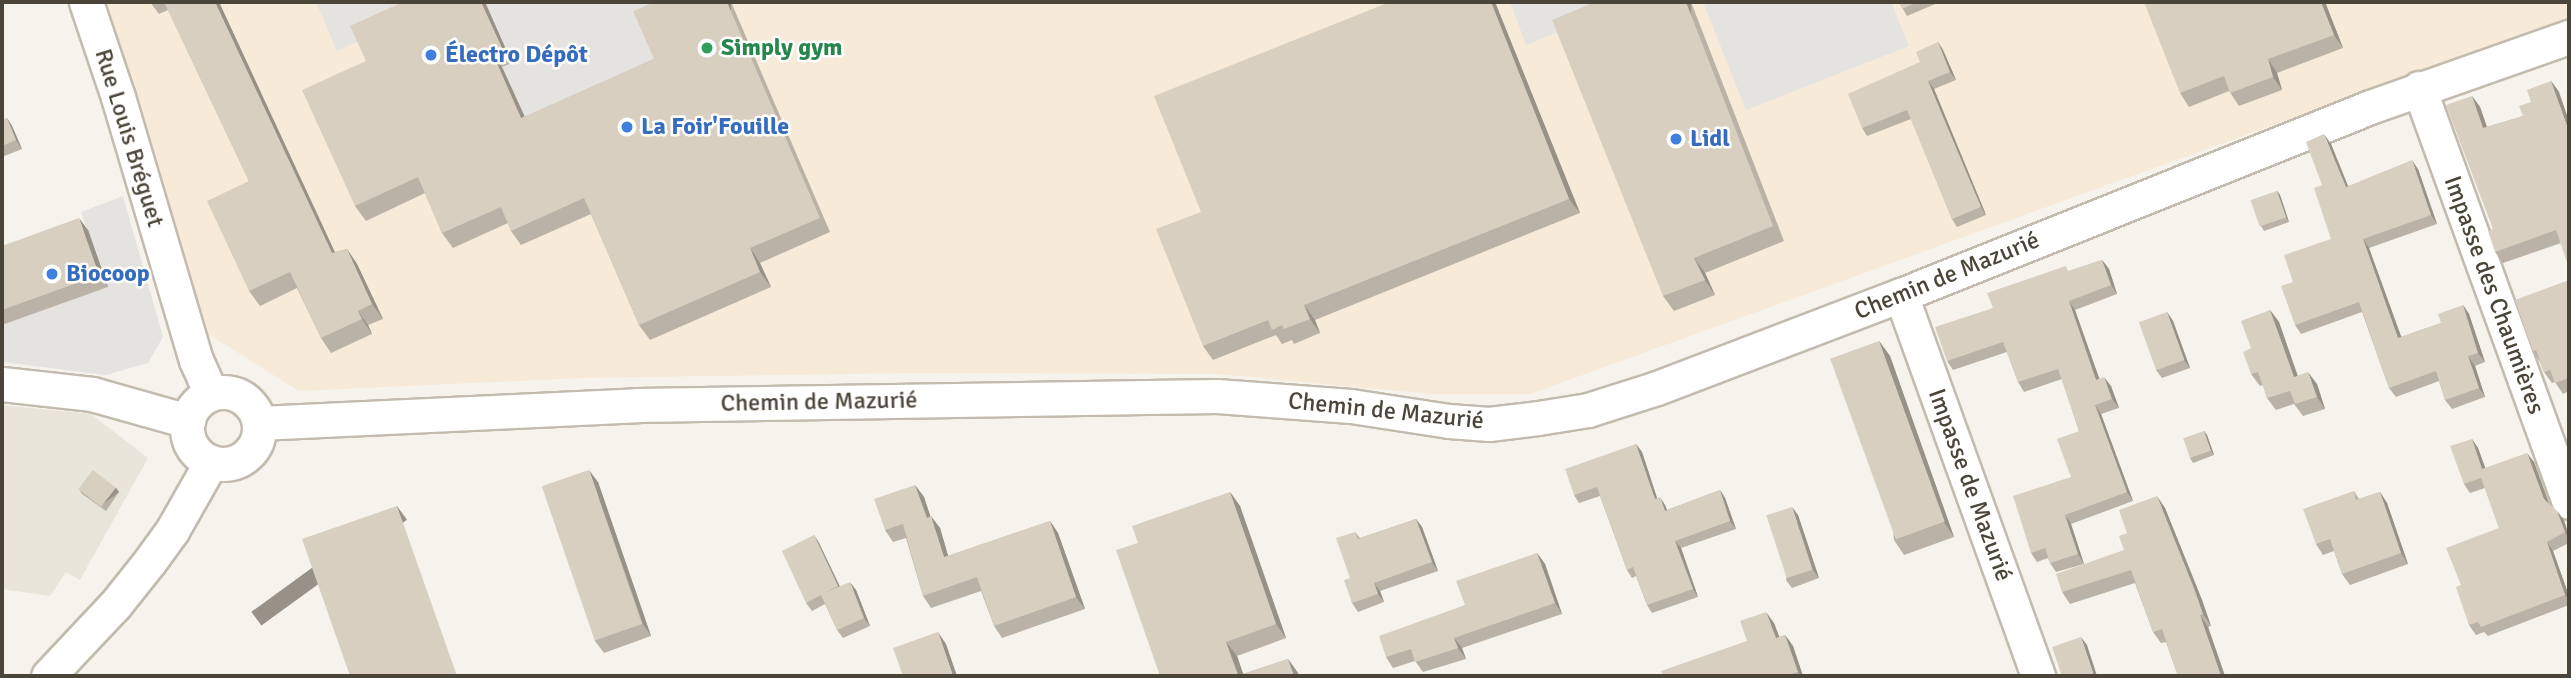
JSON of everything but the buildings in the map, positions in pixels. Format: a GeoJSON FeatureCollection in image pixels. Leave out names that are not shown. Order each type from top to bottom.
{"type":"FeatureCollection","features":[{"type":"Feature","properties":{"kind":"street","name":"Rue Louis Bréguet"},"geometry":{"type":"LineString","coordinates":[[86,2],[122,109],[196,360],[211,394]]}},
{"type":"Feature","properties":{"kind":"street","name":"Chemin de Mazurié"},"geometry":{"type":"LineString","coordinates":[[259,423],[637,405],[1217,396],[1287,399],[1489,424],[1538,418],[1599,406],[1657,388],[1901,295],[2419,88],[2569,37]]}},
{"type":"Feature","properties":{"kind":"street","name":"Impasse des Chaumières"},"geometry":{"type":"LineString","coordinates":[[2419,88],[2569,502]]}},
{"type":"Feature","properties":{"kind":"street","name":"Impasse de Mazurié"},"geometry":{"type":"LineString","coordinates":[[1901,295],[2038,676]]}},
{"type":"Feature","properties":{"kind":"street"},"geometry":{"type":"LineString","coordinates":[[2,384],[92,394],[188,421]]}},
{"type":"Feature","properties":{"kind":"street"},"geometry":{"type":"LineString","coordinates":[[221,392],[242,397],[256,413],[259,423],[258,436],[245,456],[234,462],[211,462],[191,446],[188,421],[200,400],[211,394],[221,392]]}},
{"type":"Feature","properties":{"kind":"street"},"geometry":{"type":"LineString","coordinates":[[48,676],[115,605],[150,561],[173,528],[211,462]]}},
{"type":"Feature","properties":{"kind":"shaded area"},"geometry":{"type":"Polygon","coordinates":[[[99,2],[2569,2],[2569,18],[1530,394],[1431,394],[1218,374],[918,373],[582,378],[299,391],[208,334],[99,2]]]}},
{"type":"Feature","properties":{"kind":"shaded area"},"geometry":{"type":"Polygon","coordinates":[[[316,2],[446,2],[337,51],[316,2]]]}},
{"type":"Feature","properties":{"kind":"shaded area"},"geometry":{"type":"Polygon","coordinates":[[[485,2],[698,2],[665,74],[532,133],[502,67],[512,62],[485,2]]]}},
{"type":"Feature","properties":{"kind":"shaded area"},"geometry":{"type":"Polygon","coordinates":[[[1510,2],[1632,2],[1526,45],[1510,2]]]}},
{"type":"Feature","properties":{"kind":"shaded area"},"geometry":{"type":"Polygon","coordinates":[[[1703,2],[1891,2],[1909,46],[1746,110],[1703,2]]]}},
{"type":"Feature","properties":{"kind":"shaded area"},"geometry":{"type":"Polygon","coordinates":[[[123,196],[163,337],[148,363],[106,375],[2,362],[2,325],[107,287],[81,212],[123,196]]]}},
{"type":"Feature","properties":{"kind":"shaded area"},"geometry":{"type":"Polygon","coordinates":[[[2,405],[91,414],[148,458],[80,580],[66,572],[50,596],[2,589],[2,405]]]}},
{"type":"Feature","properties":{"kind":"place","name":"Simply gym"},"geometry":{"type":"Point","coordinates":[707,48]}},
{"type":"Feature","properties":{"kind":"place","name":"Électro Dépôt"},"geometry":{"type":"Point","coordinates":[431,55]}},
{"type":"Feature","properties":{"kind":"place","name":"La Foir'Fouille"},"geometry":{"type":"Point","coordinates":[627,127]}},
{"type":"Feature","properties":{"kind":"place","name":"Lidl"},"geometry":{"type":"Point","coordinates":[1676,139]}},
{"type":"Feature","properties":{"kind":"place","name":"Biocoop"},"geometry":{"type":"Point","coordinates":[52,274]}}]}
